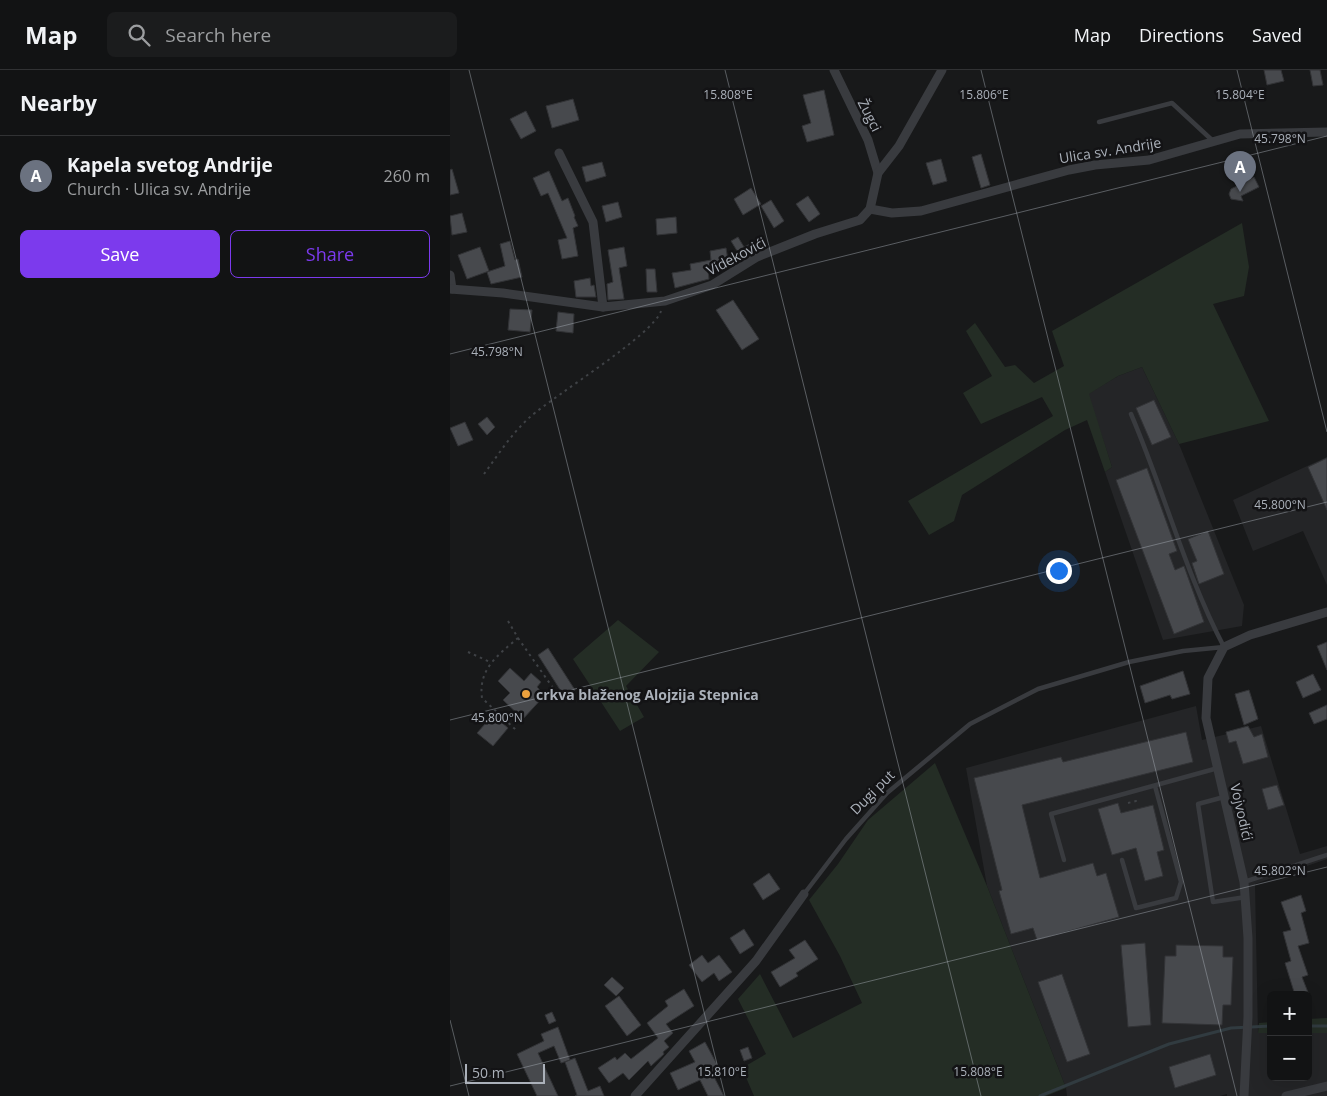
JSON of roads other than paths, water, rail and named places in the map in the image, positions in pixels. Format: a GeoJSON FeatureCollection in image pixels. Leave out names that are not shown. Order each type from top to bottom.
{"type":"FeatureCollection","features":[{"type":"Feature","properties":{"kind":"street","name":"Žugci"},"geometry":{"type":"LineString","coordinates":[[834,70],[868,140],[878,173]]}},
{"type":"Feature","properties":{"kind":"street"},"geometry":{"type":"LineString","coordinates":[[870,209],[878,173],[899,146],[942,70]]}},
{"type":"Feature","properties":{"kind":"street","name":"Ulica sv. Andrije"},"geometry":{"type":"LineString","coordinates":[[870,209],[892,213],[920,211],[1069,170],[1149,160],[1240,134],[1327,132]]}},
{"type":"Feature","properties":{"kind":"street"},"geometry":{"type":"LineString","coordinates":[[560,153],[593,222],[604,307]]}},
{"type":"Feature","properties":{"kind":"street","name":"Videkovići"},"geometry":{"type":"LineString","coordinates":[[451,289],[503,293],[604,307],[665,301],[712,285],[757,257],[815,234],[860,220],[870,209]]}},
{"type":"Feature","properties":{"kind":"street"},"geometry":{"type":"LineString","coordinates":[[450,275],[451,289]]}},
{"type":"Feature","properties":{"kind":"street"},"geometry":{"type":"LineString","coordinates":[[1224,647],[1250,635],[1327,612]]}},
{"type":"Feature","properties":{"kind":"street","name":"Vojvodići"},"geometry":{"type":"LineString","coordinates":[[1224,647],[1208,678],[1206,718],[1246,897],[1248,1017],[1244,1096]]}},
{"type":"Feature","properties":{"kind":"street","name":"Dugi put"},"geometry":{"type":"LineString","coordinates":[[635,1096],[756,961],[804,894]]}},
{"type":"Feature","properties":{"kind":"street"},"geometry":{"type":"LineString","coordinates":[[1286,1096],[1327,1086]]}},
{"type":"Feature","properties":{"kind":"lane"},"geometry":{"type":"LineString","coordinates":[[1099,122],[1172,103],[1213,141]]}},
{"type":"Feature","properties":{"kind":"lane"},"geometry":{"type":"LineString","coordinates":[[1131,414],[1153,466],[1208,618],[1224,647]]}},
{"type":"Feature","properties":{"kind":"lane","name":"Dugi put"},"geometry":{"type":"LineString","coordinates":[[804,894],[846,839],[887,793],[970,724],[1038,689],[1129,662],[1183,651],[1224,647]]}},
{"type":"Feature","properties":{"kind":"lane"},"geometry":{"type":"LineString","coordinates":[[1064,860],[1051,814],[1218,768]]}},
{"type":"Feature","properties":{"kind":"lane"},"geometry":{"type":"LineString","coordinates":[[1122,860],[1136,908],[1176,898],[1181,882],[1155,786]]}},
{"type":"Feature","properties":{"kind":"lane"},"geometry":{"type":"LineString","coordinates":[[1224,797],[1198,804],[1213,902],[1246,897]]}},
{"type":"Feature","properties":{"kind":"lane"},"geometry":{"type":"LineString","coordinates":[[1244,882],[1327,855]]}},
{"type":"Feature","properties":{"kind":"waterway"},"geometry":{"type":"LineString","coordinates":[[1040,1096],[1169,1044],[1231,1028],[1267,1026]]}},
{"type":"Feature","properties":{"kind":"waterway"},"geometry":{"type":"LineString","coordinates":[[1312,1026],[1327,1026]]}},
{"type":"Feature","properties":{"kind":"place","name":"Kapela svetog Andrije"},"geometry":{"type":"Point","coordinates":[1240,192]}},
{"type":"Feature","properties":{"kind":"place","name":"crkva blaženog Alojzija Stepnica"},"geometry":{"type":"Point","coordinates":[526,694]}}]}
